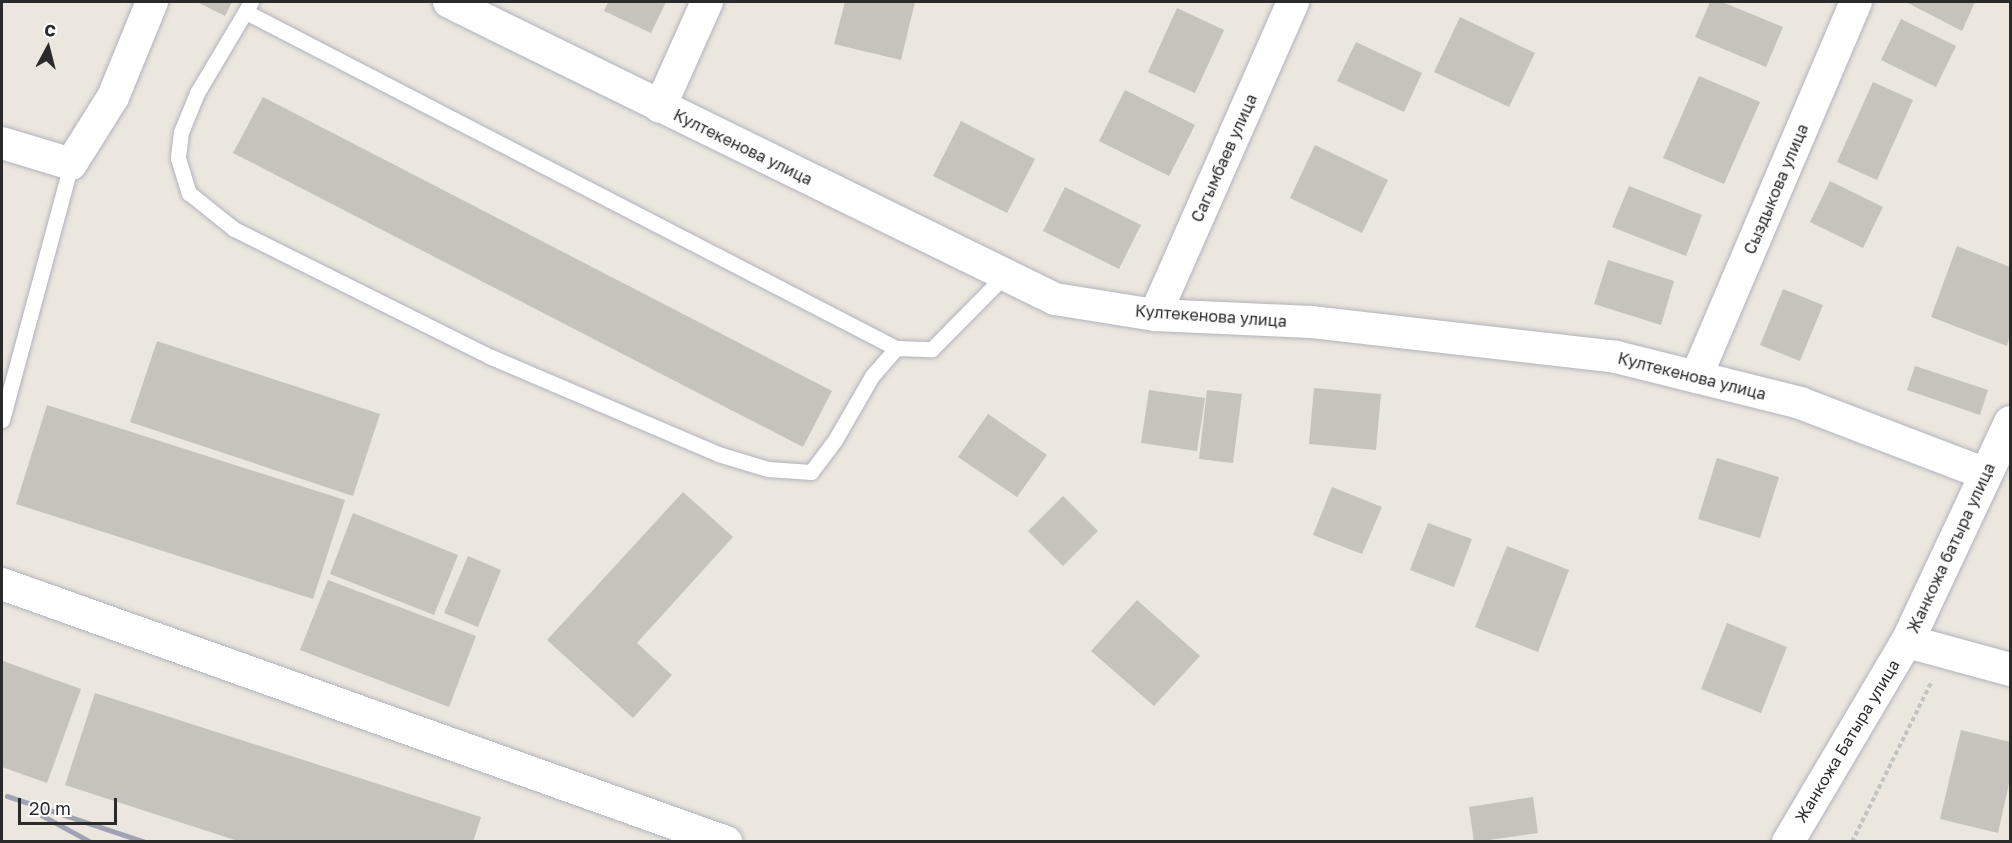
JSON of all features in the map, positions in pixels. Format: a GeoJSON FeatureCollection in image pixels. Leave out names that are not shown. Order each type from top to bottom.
{"type":"FeatureCollection","features":[{"type":"Feature","properties":{"kind":"street"},"geometry":{"type":"LineString","coordinates":[[2,143],[71,164],[113,97],[152,2]]}},
{"type":"Feature","properties":{"kind":"street","name":"Култекенова улица"},"geometry":{"type":"LineString","coordinates":[[449,2],[1055,299],[1155,315],[1311,322],[1616,357],[1800,403],[1986,474]]}},
{"type":"Feature","properties":{"kind":"street"},"geometry":{"type":"LineString","coordinates":[[660,107],[706,2]]}},
{"type":"Feature","properties":{"kind":"street","name":"Сагымбаев улица"},"geometry":{"type":"LineString","coordinates":[[1155,315],[1293,2]]}},
{"type":"Feature","properties":{"kind":"street","name":"Сыздыкова улица"},"geometry":{"type":"LineString","coordinates":[[1696,377],[1856,2]]}},
{"type":"Feature","properties":{"kind":"street","name":"Жанкожа батыра улица"},"geometry":{"type":"LineString","coordinates":[[1907,641],[2010,422]]}},
{"type":"Feature","properties":{"kind":"street"},"geometry":{"type":"LineString","coordinates":[[2,584],[726,842]]}},
{"type":"Feature","properties":{"kind":"street"},"geometry":{"type":"LineString","coordinates":[[1907,641],[2010,669]]}},
{"type":"Feature","properties":{"kind":"street","name":"Жанкожа Батыра улица"},"geometry":{"type":"LineString","coordinates":[[1788,842],[1907,641]]}},
{"type":"Feature","properties":{"kind":"lane"},"geometry":{"type":"LineString","coordinates":[[896,348],[872,376],[835,440],[811,472],[768,469],[718,454],[491,357],[234,229],[189,193],[178,158],[181,132],[197,93],[249,7],[896,348],[932,349],[1005,275]]}},
{"type":"Feature","properties":{"kind":"lane"},"geometry":{"type":"LineString","coordinates":[[2,420],[71,164]]}},
{"type":"Feature","properties":{"kind":"path"},"geometry":{"type":"LineString","coordinates":[[1852,842],[1947,652]]}},
{"type":"Feature","properties":{"kind":"building"},"geometry":{"type":"Polygon","coordinates":[[[197,2],[232,2],[225,16],[197,2]]]}},
{"type":"Feature","properties":{"kind":"building"},"geometry":{"type":"Polygon","coordinates":[[[608,2],[666,2],[651,33],[604,11],[608,2]]]}},
{"type":"Feature","properties":{"kind":"building"},"geometry":{"type":"Polygon","coordinates":[[[845,2],[915,2],[901,60],[834,44],[845,2]]]}},
{"type":"Feature","properties":{"kind":"building"},"geometry":{"type":"Polygon","coordinates":[[[1710,2],[1722,2],[1783,27],[1766,67],[1695,37],[1710,2]]]}},
{"type":"Feature","properties":{"kind":"building"},"geometry":{"type":"Polygon","coordinates":[[[1906,2],[1975,2],[1962,31],[1906,2]]]}},
{"type":"Feature","properties":{"kind":"building"},"geometry":{"type":"Polygon","coordinates":[[[1177,8],[1224,30],[1195,93],[1148,72],[1177,8]]]}},
{"type":"Feature","properties":{"kind":"building"},"geometry":{"type":"Polygon","coordinates":[[[1460,17],[1535,53],[1509,107],[1434,72],[1460,17]]]}},
{"type":"Feature","properties":{"kind":"building"},"geometry":{"type":"Polygon","coordinates":[[[1901,19],[1956,46],[1936,87],[1881,60],[1901,19]]]}},
{"type":"Feature","properties":{"kind":"building"},"geometry":{"type":"Polygon","coordinates":[[[1356,42],[1422,73],[1404,112],[1337,81],[1356,42]]]}},
{"type":"Feature","properties":{"kind":"building"},"geometry":{"type":"Polygon","coordinates":[[[1699,76],[1760,102],[1724,184],[1663,158],[1699,76]]]}},
{"type":"Feature","properties":{"kind":"building"},"geometry":{"type":"Polygon","coordinates":[[[1873,82],[1913,100],[1877,180],[1837,162],[1873,82]]]}},
{"type":"Feature","properties":{"kind":"building"},"geometry":{"type":"Polygon","coordinates":[[[1125,90],[1195,125],[1169,176],[1099,141],[1125,90]]]}},
{"type":"Feature","properties":{"kind":"building"},"geometry":{"type":"Polygon","coordinates":[[[263,97],[832,391],[803,447],[233,153],[263,97]]]}},
{"type":"Feature","properties":{"kind":"building"},"geometry":{"type":"Polygon","coordinates":[[[961,121],[1035,159],[1007,213],[933,176],[961,121]]]}},
{"type":"Feature","properties":{"kind":"building"},"geometry":{"type":"Polygon","coordinates":[[[1315,145],[1388,180],[1362,233],[1290,198],[1315,145]]]}},
{"type":"Feature","properties":{"kind":"building"},"geometry":{"type":"Polygon","coordinates":[[[1830,181],[1883,207],[1863,248],[1810,222],[1830,181]]]}},
{"type":"Feature","properties":{"kind":"building"},"geometry":{"type":"Polygon","coordinates":[[[1629,186],[1702,215],[1686,256],[1612,227],[1629,186]]]}},
{"type":"Feature","properties":{"kind":"building"},"geometry":{"type":"Polygon","coordinates":[[[1065,187],[1141,225],[1119,269],[1043,231],[1065,187]]]}},
{"type":"Feature","properties":{"kind":"building"},"geometry":{"type":"Polygon","coordinates":[[[1957,246],[2010,267],[2010,335],[2007,346],[1931,317],[1957,246]]]}},
{"type":"Feature","properties":{"kind":"building"},"geometry":{"type":"Polygon","coordinates":[[[1608,260],[1674,281],[1661,325],[1594,304],[1608,260]]]}},
{"type":"Feature","properties":{"kind":"building"},"geometry":{"type":"Polygon","coordinates":[[[1783,289],[1823,305],[1800,361],[1760,345],[1783,289]]]}},
{"type":"Feature","properties":{"kind":"building"},"geometry":{"type":"Polygon","coordinates":[[[157,341],[380,414],[353,496],[130,422],[157,341]]]}},
{"type":"Feature","properties":{"kind":"building"},"geometry":{"type":"Polygon","coordinates":[[[1915,366],[1988,390],[1980,415],[1907,390],[1915,366]]]}},
{"type":"Feature","properties":{"kind":"building"},"geometry":{"type":"Polygon","coordinates":[[[1314,388],[1381,394],[1376,450],[1309,444],[1314,388]]]}},
{"type":"Feature","properties":{"kind":"building"},"geometry":{"type":"Polygon","coordinates":[[[1149,390],[1205,398],[1197,451],[1141,443],[1149,390]]]}},
{"type":"Feature","properties":{"kind":"building"},"geometry":{"type":"Polygon","coordinates":[[[1207,390],[1242,394],[1233,463],[1199,459],[1207,390]]]}},
{"type":"Feature","properties":{"kind":"building"},"geometry":{"type":"Polygon","coordinates":[[[47,405],[345,500],[313,599],[16,504],[47,405]]]}},
{"type":"Feature","properties":{"kind":"building"},"geometry":{"type":"Polygon","coordinates":[[[988,414],[1047,455],[1017,497],[958,457],[988,414]]]}},
{"type":"Feature","properties":{"kind":"building"},"geometry":{"type":"Polygon","coordinates":[[[1717,458],[1779,477],[1760,538],[1698,519],[1717,458]]]}},
{"type":"Feature","properties":{"kind":"building"},"geometry":{"type":"Polygon","coordinates":[[[1332,487],[1382,507],[1362,554],[1313,535],[1332,487]]]}},
{"type":"Feature","properties":{"kind":"building"},"geometry":{"type":"Polygon","coordinates":[[[683,492],[733,537],[637,643],[672,675],[633,718],[547,640],[683,492]]]}},
{"type":"Feature","properties":{"kind":"building"},"geometry":{"type":"Polygon","coordinates":[[[1063,496],[1098,531],[1063,566],[1028,531],[1063,496]]]}},
{"type":"Feature","properties":{"kind":"building"},"geometry":{"type":"Polygon","coordinates":[[[353,513],[458,555],[434,615],[330,574],[353,513]]]}},
{"type":"Feature","properties":{"kind":"building"},"geometry":{"type":"Polygon","coordinates":[[[1428,523],[1472,539],[1454,587],[1410,570],[1428,523]]]}},
{"type":"Feature","properties":{"kind":"building"},"geometry":{"type":"Polygon","coordinates":[[[1507,546],[1569,570],[1538,652],[1475,627],[1507,546]]]}},
{"type":"Feature","properties":{"kind":"building"},"geometry":{"type":"Polygon","coordinates":[[[468,556],[501,570],[478,627],[444,613],[468,556]]]}},
{"type":"Feature","properties":{"kind":"building"},"geometry":{"type":"Polygon","coordinates":[[[328,580],[476,636],[449,707],[300,650],[328,580]]]}},
{"type":"Feature","properties":{"kind":"building"},"geometry":{"type":"Polygon","coordinates":[[[1137,600],[1200,656],[1154,706],[1091,651],[1137,600]]]}},
{"type":"Feature","properties":{"kind":"building"},"geometry":{"type":"Polygon","coordinates":[[[1727,623],[1787,647],[1761,713],[1701,689],[1727,623]]]}},
{"type":"Feature","properties":{"kind":"building"},"geometry":{"type":"Polygon","coordinates":[[[3,661],[81,689],[47,783],[2,767],[3,661]]]}},
{"type":"Feature","properties":{"kind":"building"},"geometry":{"type":"Polygon","coordinates":[[[95,693],[481,817],[473,842],[241,842],[65,785],[95,693]]]}},
{"type":"Feature","properties":{"kind":"building"},"geometry":{"type":"Polygon","coordinates":[[[1961,730],[2010,742],[2010,779],[1998,833],[1940,819],[1961,730]]]}},
{"type":"Feature","properties":{"kind":"building"},"geometry":{"type":"Polygon","coordinates":[[[1533,797],[1538,833],[1474,842],[1469,807],[1533,797]]]}},
{"type":"Feature","properties":{"kind":"railway"},"geometry":{"type":"LineString","coordinates":[[7,796],[145,842]]}},
{"type":"Feature","properties":{"kind":"railway"},"geometry":{"type":"LineString","coordinates":[[36,812],[91,842]]}}]}
